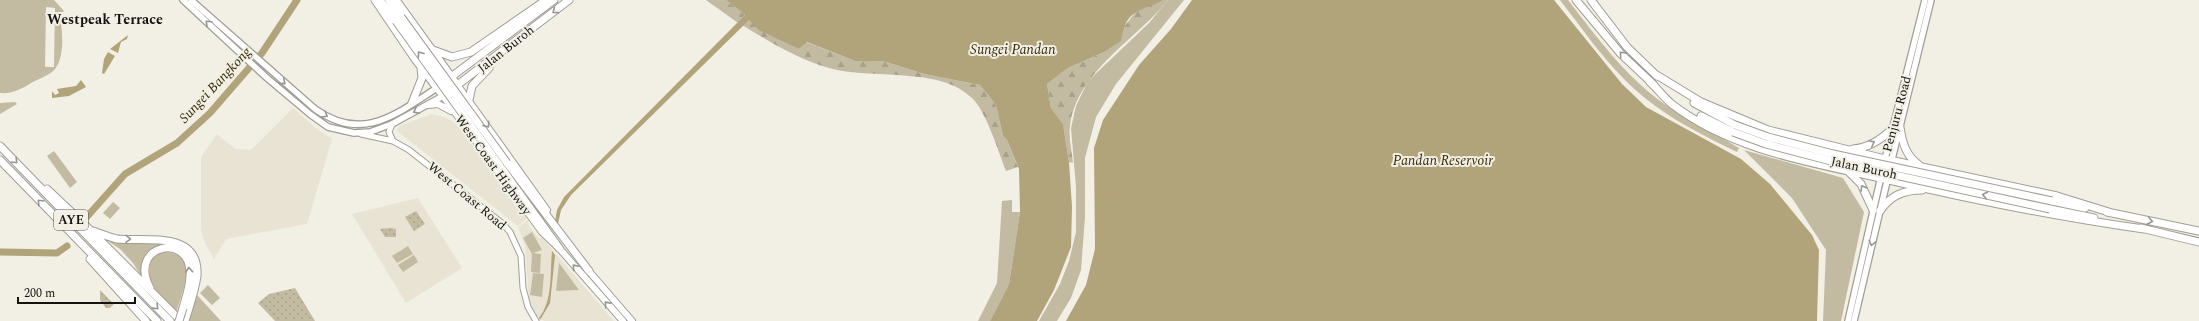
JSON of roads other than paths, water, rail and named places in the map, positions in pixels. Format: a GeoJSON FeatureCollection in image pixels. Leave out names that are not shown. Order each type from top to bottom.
{"type":"FeatureCollection","features":[{"type":"Feature","properties":{"kind":"highway","name":"West Coast Highway"},"geometry":{"type":"LineString","coordinates":[[375,0],[421,68],[443,96]]}},
{"type":"Feature","properties":{"kind":"highway"},"geometry":{"type":"LineString","coordinates":[[380,0],[398,19],[504,164],[589,271]]}},
{"type":"Feature","properties":{"kind":"highway"},"geometry":{"type":"LineString","coordinates":[[389,0],[398,19]]}},
{"type":"Feature","properties":{"kind":"highway","name":"West Coast Highway"},"geometry":{"type":"LineString","coordinates":[[396,0],[458,86]]}},
{"type":"Feature","properties":{"kind":"highway"},"geometry":{"type":"LineString","coordinates":[[433,50],[452,57],[471,52],[547,0]]}},
{"type":"Feature","properties":{"kind":"highway","name":"Jalan Buroh"},"geometry":{"type":"LineString","coordinates":[[437,88],[554,0]]}},
{"type":"Feature","properties":{"kind":"highway","name":"Jalan Buroh"},"geometry":{"type":"LineString","coordinates":[[443,96],[569,0]]}},
{"type":"Feature","properties":{"kind":"highway","name":"Jalan Buroh"},"geometry":{"type":"LineString","coordinates":[[1576,0],[1621,54],[1650,82],[1676,102],[1766,144],[1831,162],[2199,242]]}},
{"type":"Feature","properties":{"kind":"highway","name":"Jalan Buroh"},"geometry":{"type":"LineString","coordinates":[[1591,0],[1627,47],[1655,74],[1681,95],[1734,128],[1833,154],[2199,231]]}},
{"type":"Feature","properties":{"kind":"highway"},"geometry":{"type":"LineString","coordinates":[[469,100],[471,87],[475,80],[508,52],[511,45]]}},
{"type":"Feature","properties":{"kind":"highway"},"geometry":{"type":"LineString","coordinates":[[412,103],[422,78],[421,68]]}},
{"type":"Feature","properties":{"kind":"highway"},"geometry":{"type":"LineString","coordinates":[[1655,74],[1701,102],[1745,122],[1790,136],[1846,150],[2057,196],[2112,213]]}},
{"type":"Feature","properties":{"kind":"highway"},"geometry":{"type":"LineString","coordinates":[[1650,82],[1673,105],[1724,133],[1764,149],[1884,179],[2052,216],[2144,229]]}},
{"type":"Feature","properties":{"kind":"highway"},"geometry":{"type":"LineString","coordinates":[[1846,150],[1868,146],[1886,136],[1896,128],[1905,149],[1914,161],[1921,166]]}},
{"type":"Feature","properties":{"kind":"highway","name":"AYE"},"geometry":{"type":"LineString","coordinates":[[0,146],[170,321]]}},
{"type":"Feature","properties":{"kind":"highway","name":"AYE"},"geometry":{"type":"LineString","coordinates":[[0,160],[157,321]]}},
{"type":"Feature","properties":{"kind":"highway"},"geometry":{"type":"LineString","coordinates":[[504,164],[559,248]]}},
{"type":"Feature","properties":{"kind":"highway"},"geometry":{"type":"LineString","coordinates":[[1847,170],[1861,184],[1876,211],[1896,195],[1917,190],[1934,190]]}},
{"type":"Feature","properties":{"kind":"highway"},"geometry":{"type":"LineString","coordinates":[[30,176],[35,177],[90,230],[180,321],[196,284],[197,269],[189,250],[173,242],[118,239],[90,230]]}},
{"type":"Feature","properties":{"kind":"highway"},"geometry":{"type":"LineString","coordinates":[[65,227],[97,267],[143,319]]}},
{"type":"Feature","properties":{"kind":"highway"},"geometry":{"type":"LineString","coordinates":[[152,292],[145,269],[149,256],[159,248],[177,250],[185,255],[190,267],[185,321]]}},
{"type":"Feature","properties":{"kind":"main road","name":"West Coast Road"},"geometry":{"type":"LineString","coordinates":[[183,0],[254,67],[321,122],[334,129],[360,134],[392,124],[443,96]]}},
{"type":"Feature","properties":{"kind":"main road"},"geometry":{"type":"LineString","coordinates":[[191,0],[315,109],[336,121],[350,124],[371,124],[390,118],[437,88]]}},
{"type":"Feature","properties":{"kind":"main road","name":"Penjuru Road"},"geometry":{"type":"LineString","coordinates":[[1896,128],[1926,0]]}},
{"type":"Feature","properties":{"kind":"main road","name":"Penjuru Road"},"geometry":{"type":"LineString","coordinates":[[1848,321],[1896,128],[1931,0]]}},
{"type":"Feature","properties":{"kind":"main road","name":"West Coast Highway"},"geometry":{"type":"LineString","coordinates":[[458,86],[589,271],[632,321]]}},
{"type":"Feature","properties":{"kind":"main road","name":"West Coast Highway"},"geometry":{"type":"LineString","coordinates":[[443,96],[542,232],[559,248],[623,321]]}},
{"type":"Feature","properties":{"kind":"main road"},"geometry":{"type":"LineString","coordinates":[[428,105],[438,104],[449,109],[457,116]]}},
{"type":"Feature","properties":{"kind":"main road","name":"Penjuru Road"},"geometry":{"type":"LineString","coordinates":[[1854,321],[1876,211]]}},
{"type":"Feature","properties":{"kind":"street"},"geometry":{"type":"LineString","coordinates":[[392,124],[389,132],[393,141]]}},
{"type":"Feature","properties":{"kind":"street","name":"West Coast Road"},"geometry":{"type":"LineString","coordinates":[[360,134],[393,141],[409,150],[510,232],[521,256],[523,288],[528,306],[536,321]]}},
{"type":"Feature","properties":{"kind":"water","name":"Sungei Pandan"},"geometry":{"type":"Polygon","coordinates":[[[726,0],[1164,0],[1135,13],[1130,17],[1123,30],[1121,41],[1104,52],[1068,68],[1047,84],[1051,108],[1063,124],[1069,162],[1072,207],[1071,247],[1054,290],[1037,321],[990,321],[1009,284],[1020,212],[1019,169],[1007,140],[1003,136],[996,105],[980,85],[924,74],[883,61],[855,61],[807,42],[799,49],[759,30],[749,20],[571,195],[561,210],[558,224],[555,221],[557,210],[564,197],[745,15],[726,0]]]}},
{"type":"Feature","properties":{"kind":"water","name":"Pandan Reservoir"},"geometry":{"type":"Polygon","coordinates":[[[1192,0],[1554,0],[1622,84],[1646,107],[1741,159],[1770,184],[1812,235],[1819,250],[1817,321],[1066,321],[1086,285],[1095,249],[1094,148],[1103,120],[1139,65],[1171,29],[1192,0]]]}},
{"type":"Feature","properties":{"kind":"water"},"geometry":{"type":"Polygon","coordinates":[[[128,35],[127,39],[121,42],[118,53],[110,49],[128,35]]]}},
{"type":"Feature","properties":{"kind":"water"},"geometry":{"type":"Polygon","coordinates":[[[108,52],[115,56],[104,74],[102,73],[104,59],[108,52]]]}},
{"type":"Feature","properties":{"kind":"water"},"geometry":{"type":"Polygon","coordinates":[[[81,80],[86,87],[69,96],[52,98],[52,91],[55,95],[59,93],[57,89],[76,86],[81,80]]]}},
{"type":"Feature","properties":{"kind":"water"},"geometry":{"type":"Polygon","coordinates":[[[552,251],[555,255],[550,303],[540,320],[539,318],[547,303],[549,295],[552,251]]]}},
{"type":"Feature","properties":{"kind":"waterway","name":"Sungei Bangkong"},"geometry":{"type":"LineString","coordinates":[[84,220],[125,174],[177,143],[210,113],[262,53],[297,0]]}},
{"type":"Feature","properties":{"kind":"waterway","name":"Sungei Bangkong"},"geometry":{"type":"LineString","coordinates":[[0,252],[57,253],[67,246]]}},
{"type":"Feature","properties":{"kind":"district","name":"Westpeak Terrace"},"geometry":{"type":"Point","coordinates":[105,19]}}]}
